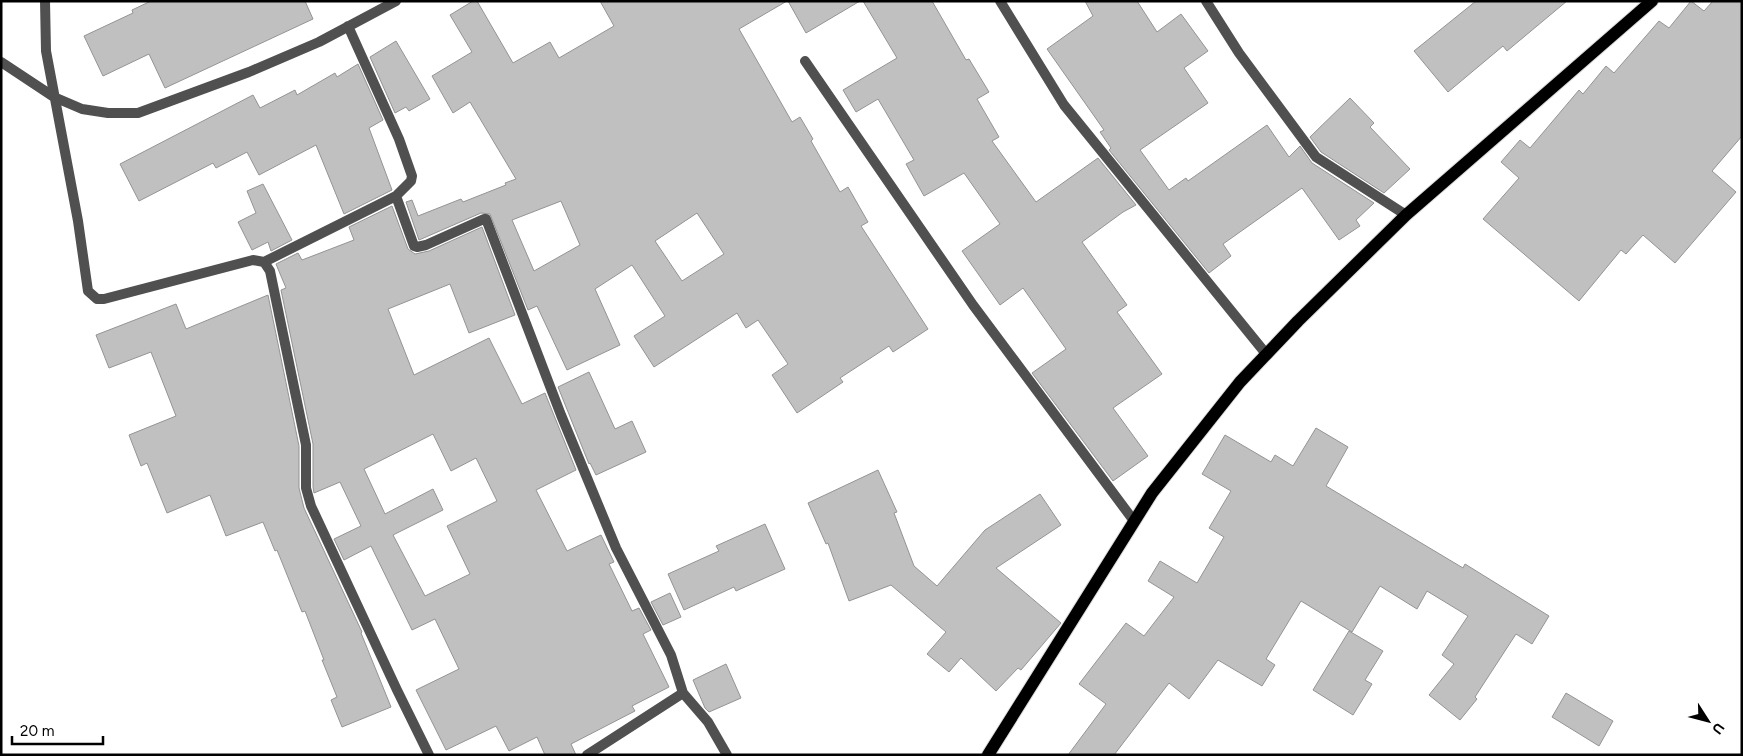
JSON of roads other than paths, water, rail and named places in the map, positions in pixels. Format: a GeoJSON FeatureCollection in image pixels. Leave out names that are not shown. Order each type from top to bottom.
{"type":"FeatureCollection","features":[{"type":"Feature","properties":{"kind":"main road"},"geometry":{"type":"LineString","coordinates":[[988,755],[1152,493],[1240,382],[1298,321],[1406,215],[1652,1]]}},
{"type":"Feature","properties":{"kind":"street"},"geometry":{"type":"LineString","coordinates":[[45,1],[46,51],[54,97],[78,221],[88,291],[97,299],[104,299],[253,260],[264,262],[396,196],[411,181],[412,176],[399,140],[348,26]]}},
{"type":"Feature","properties":{"kind":"street"},"geometry":{"type":"LineString","coordinates":[[1,62],[54,97],[82,109],[108,113],[138,114],[249,72],[319,42],[396,1]]}},
{"type":"Feature","properties":{"kind":"street"},"geometry":{"type":"LineString","coordinates":[[1000,1],[1064,105],[1267,355]]}},
{"type":"Feature","properties":{"kind":"street"},"geometry":{"type":"LineString","coordinates":[[1206,1],[1239,53],[1316,157],[1406,215]]}},
{"type":"Feature","properties":{"kind":"street"},"geometry":{"type":"LineString","coordinates":[[806,61],[972,305],[1134,521]]}},
{"type":"Feature","properties":{"kind":"street"},"geometry":{"type":"LineString","coordinates":[[396,196],[414,246],[417,247],[484,218],[486,219],[561,415],[616,548],[671,655],[683,693],[708,722],[727,755]]}},
{"type":"Feature","properties":{"kind":"street"},"geometry":{"type":"LineString","coordinates":[[264,262],[270,271],[306,445],[306,488],[311,506],[429,755]]}},
{"type":"Feature","properties":{"kind":"street"},"geometry":{"type":"LineString","coordinates":[[587,755],[683,693]]}}]}
